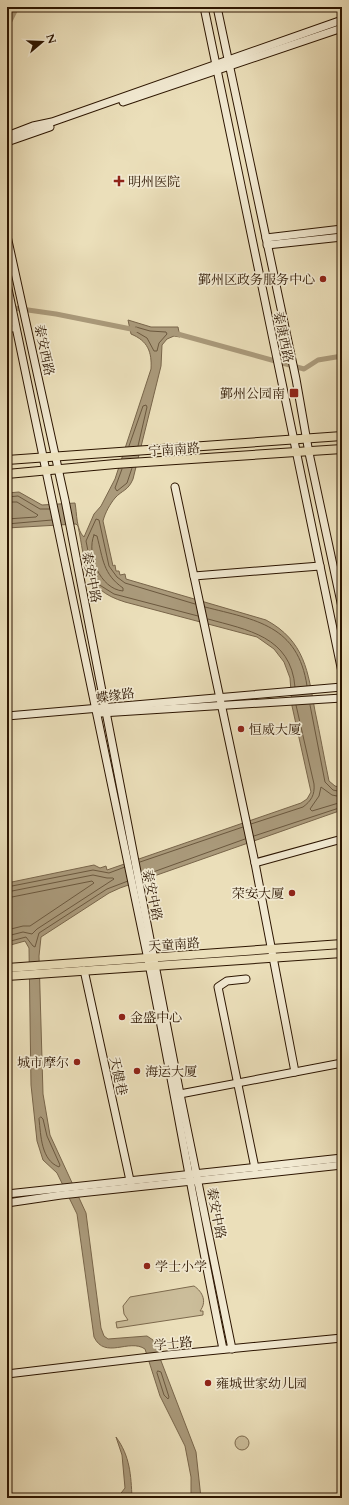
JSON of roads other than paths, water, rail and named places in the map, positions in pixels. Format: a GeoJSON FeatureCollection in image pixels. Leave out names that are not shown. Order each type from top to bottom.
{"type":"FeatureCollection","features":[{"type":"Feature","properties":{"kind":"main road","name":"宁南南路"},"geometry":{"type":"LineString","coordinates":[[7,460],[342,436]]}},
{"type":"Feature","properties":{"kind":"main road","name":"宁南南路"},"geometry":{"type":"LineString","coordinates":[[7,474],[115,464],[309,453],[342,449]]}},
{"type":"Feature","properties":{"kind":"main road","name":"天童南路"},"geometry":{"type":"LineString","coordinates":[[7,976],[84,970],[153,967],[272,954],[342,944]]}},
{"type":"Feature","properties":{"kind":"main road","name":"天童南路"},"geometry":{"type":"LineString","coordinates":[[7,968],[151,958],[342,953]]}},
{"type":"Feature","properties":{"kind":"street","name":"泰康西路"},"geometry":{"type":"LineString","coordinates":[[204,7],[215,67],[342,672]]}},
{"type":"Feature","properties":{"kind":"street","name":"泰康西路"},"geometry":{"type":"LineString","coordinates":[[217,7],[296,379],[309,453],[342,607]]}},
{"type":"Feature","properties":{"kind":"street"},"geometry":{"type":"LineString","coordinates":[[7,142],[342,20]]}},
{"type":"Feature","properties":{"kind":"street"},"geometry":{"type":"LineString","coordinates":[[228,62],[342,28]]}},
{"type":"Feature","properties":{"kind":"street"},"geometry":{"type":"LineString","coordinates":[[7,136],[33,126],[52,122],[215,67]]}},
{"type":"Feature","properties":{"kind":"street"},"geometry":{"type":"LineString","coordinates":[[266,241],[342,229]]}},
{"type":"Feature","properties":{"kind":"street","name":"泰安西路"},"geometry":{"type":"LineString","coordinates":[[7,236],[58,470]]}},
{"type":"Feature","properties":{"kind":"street"},"geometry":{"type":"LineString","coordinates":[[266,241],[342,237]]}},
{"type":"Feature","properties":{"kind":"street","name":"泰安西路"},"geometry":{"type":"LineString","coordinates":[[7,284],[47,471]]}},
{"type":"Feature","properties":{"kind":"street"},"geometry":{"type":"LineString","coordinates":[[7,330],[16,328]]}},
{"type":"Feature","properties":{"kind":"street","name":"泰安中路"},"geometry":{"type":"LineString","coordinates":[[58,470],[105,710],[131,864],[232,1349]]}},
{"type":"Feature","properties":{"kind":"street","name":"泰安中路"},"geometry":{"type":"LineString","coordinates":[[47,471],[60,529],[95,710],[131,864]]}},
{"type":"Feature","properties":{"kind":"street"},"geometry":{"type":"LineString","coordinates":[[175,487],[252,848],[294,1072]]}},
{"type":"Feature","properties":{"kind":"street"},"geometry":{"type":"LineString","coordinates":[[194,576],[320,566]]}},
{"type":"Feature","properties":{"kind":"street","name":"蝶缘路"},"geometry":{"type":"LineString","coordinates":[[105,710],[220,696],[342,687]]}},
{"type":"Feature","properties":{"kind":"street","name":"蝶缘路"},"geometry":{"type":"LineString","coordinates":[[7,716],[95,710],[342,698]]}},
{"type":"Feature","properties":{"kind":"street"},"geometry":{"type":"LineString","coordinates":[[255,863],[342,839]]}},
{"type":"Feature","properties":{"kind":"street","name":"泰安中路"},"geometry":{"type":"LineString","coordinates":[[153,967],[188,1178],[223,1349]]}},
{"type":"Feature","properties":{"kind":"street","name":"天健巷"},"geometry":{"type":"LineString","coordinates":[[84,970],[131,1184]]}},
{"type":"Feature","properties":{"kind":"street"},"geometry":{"type":"LineString","coordinates":[[246,979],[227,981],[218,987],[255,1168]]}},
{"type":"Feature","properties":{"kind":"street"},"geometry":{"type":"LineString","coordinates":[[180,1094],[342,1063]]}},
{"type":"Feature","properties":{"kind":"street"},"geometry":{"type":"LineString","coordinates":[[197,1177],[255,1168],[342,1158]]}},
{"type":"Feature","properties":{"kind":"street"},"geometry":{"type":"LineString","coordinates":[[7,1194],[342,1165]]}},
{"type":"Feature","properties":{"kind":"street"},"geometry":{"type":"LineString","coordinates":[[7,1203],[82,1193],[131,1184]]}},
{"type":"Feature","properties":{"kind":"street","name":"学士路"},"geometry":{"type":"LineString","coordinates":[[7,1374],[167,1355],[342,1338]]}},
{"type":"Feature","properties":{"kind":"water"},"geometry":{"type":"Polygon","coordinates":[[[128,320],[151,327],[178,327],[180,337],[174,336],[167,339],[162,345],[161,366],[133,479],[129,486],[113,500],[103,521],[113,566],[115,565],[116,571],[119,571],[120,575],[125,574],[126,579],[266,620],[279,628],[297,648],[307,671],[329,781],[335,786],[342,788],[342,810],[120,888],[109,893],[41,937],[39,956],[43,1094],[50,1135],[86,1213],[101,1328],[104,1336],[108,1339],[147,1336],[153,1340],[196,1452],[201,1498],[191,1498],[191,1477],[185,1446],[160,1396],[145,1349],[139,1346],[104,1347],[99,1344],[94,1337],[77,1214],[57,1173],[43,1160],[37,1141],[31,1085],[29,948],[25,941],[7,946],[7,883],[94,865],[100,868],[106,866],[107,870],[301,803],[307,799],[311,792],[292,706],[290,678],[284,662],[274,649],[257,637],[111,597],[93,582],[88,573],[78,526],[84,537],[94,514],[101,506],[115,479],[151,369],[150,352],[145,344],[131,334],[128,320]]]}},
{"type":"Feature","properties":{"kind":"water"},"geometry":{"type":"Polygon","coordinates":[[[19,492],[42,505],[75,503],[78,526],[76,524],[7,528],[7,493],[19,492]]]}},
{"type":"Feature","properties":{"kind":"water"},"geometry":{"type":"Polygon","coordinates":[[[116,1437],[121,1444],[129,1466],[132,1498],[118,1497],[125,1488],[122,1455],[116,1437]]]}},
{"type":"Feature","properties":{"kind":"waterway"},"geometry":{"type":"LineString","coordinates":[[7,27],[17,7]]}},
{"type":"Feature","properties":{"kind":"waterway"},"geometry":{"type":"LineString","coordinates":[[7,307],[56,314],[136,330]]}},
{"type":"Feature","properties":{"kind":"waterway"},"geometry":{"type":"LineString","coordinates":[[174,333],[304,369],[318,360],[342,356]]}},
{"type":"Feature","properties":{"kind":"place","name":"明州医院"},"geometry":{"type":"Point","coordinates":[119,181]}},
{"type":"Feature","properties":{"kind":"place","name":"鄞州区政务服务中心"},"geometry":{"type":"Point","coordinates":[323,279]}},
{"type":"Feature","properties":{"kind":"place","name":"鄞州公园南"},"geometry":{"type":"Point","coordinates":[294,393]}},
{"type":"Feature","properties":{"kind":"place","name":"恒威大厦"},"geometry":{"type":"Point","coordinates":[241,729]}},
{"type":"Feature","properties":{"kind":"place","name":"荣安大厦"},"geometry":{"type":"Point","coordinates":[292,893]}},
{"type":"Feature","properties":{"kind":"place","name":"金盛中心"},"geometry":{"type":"Point","coordinates":[122,1017]}},
{"type":"Feature","properties":{"kind":"place","name":"城市摩尔"},"geometry":{"type":"Point","coordinates":[77,1062]}},
{"type":"Feature","properties":{"kind":"place","name":"海运大厦"},"geometry":{"type":"Point","coordinates":[137,1071]}},
{"type":"Feature","properties":{"kind":"place","name":"学士小学"},"geometry":{"type":"Point","coordinates":[147,1266]}},
{"type":"Feature","properties":{"kind":"place","name":"雍城世家幼儿园"},"geometry":{"type":"Point","coordinates":[208,1383]}}]}
